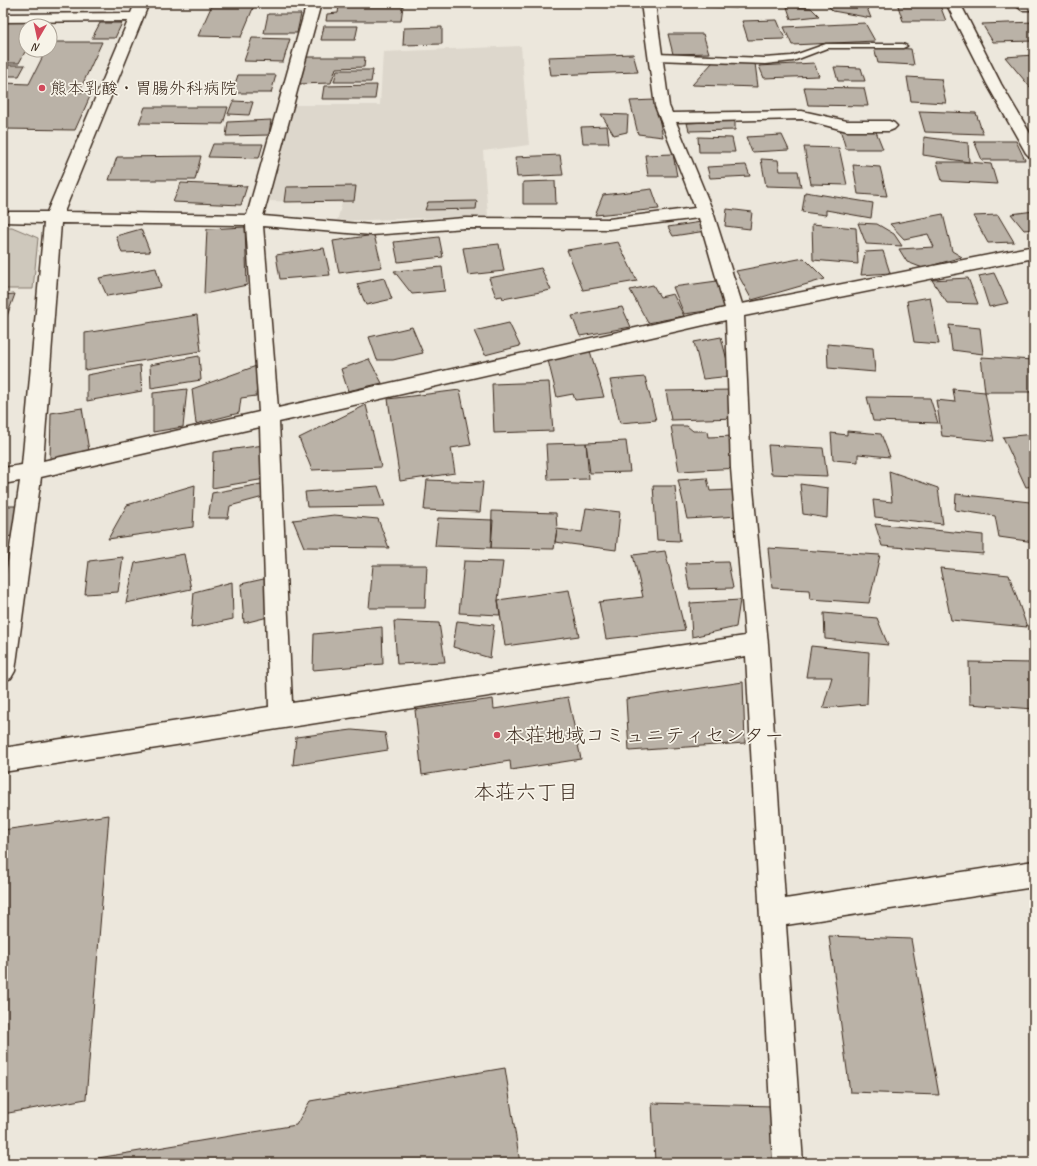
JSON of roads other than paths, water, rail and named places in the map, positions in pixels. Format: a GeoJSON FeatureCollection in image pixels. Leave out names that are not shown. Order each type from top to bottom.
{"type":"FeatureCollection","features":[{"type":"Feature","properties":{"kind":"street"},"geometry":{"type":"LineString","coordinates":[[3,671],[32,471],[53,218],[142,3]]}},
{"type":"Feature","properties":{"kind":"street"},"geometry":{"type":"LineString","coordinates":[[281,716],[269,417],[254,220],[314,3]]}},
{"type":"Feature","properties":{"kind":"street"},"geometry":{"type":"LineString","coordinates":[[648,3],[662,106],[705,212],[735,312],[741,468],[757,644],[788,1163]]}},
{"type":"Feature","properties":{"kind":"street"},"geometry":{"type":"LineString","coordinates":[[953,3],[994,84],[1034,153]]}},
{"type":"Feature","properties":{"kind":"street"},"geometry":{"type":"LineString","coordinates":[[1020,3],[1027,6],[1034,6]]}},
{"type":"Feature","properties":{"kind":"street"},"geometry":{"type":"LineString","coordinates":[[3,18],[135,17]]}},
{"type":"Feature","properties":{"kind":"street"},"geometry":{"type":"LineString","coordinates":[[667,118],[802,115],[847,126],[889,126]]}},
{"type":"Feature","properties":{"kind":"street"},"geometry":{"type":"LineString","coordinates":[[3,217],[254,220],[372,230],[465,223],[609,224],[705,212]]}},
{"type":"Feature","properties":{"kind":"street"},"geometry":{"type":"LineString","coordinates":[[3,476],[32,471],[735,312],[1034,252]]}},
{"type":"Feature","properties":{"kind":"street"},"geometry":{"type":"LineString","coordinates":[[3,760],[281,716],[757,644]]}},
{"type":"Feature","properties":{"kind":"street"},"geometry":{"type":"LineString","coordinates":[[772,914],[1034,874]]}},
{"type":"Feature","properties":{"kind":"lane"},"geometry":{"type":"LineString","coordinates":[[656,57],[765,61],[793,58],[826,46],[903,46]]}},
{"type":"Feature","properties":{"kind":"place","name":"熊本乳酸・胃腸外科病院"},"geometry":{"type":"Point","coordinates":[42,88]}},
{"type":"Feature","properties":{"kind":"place","name":"本荘地域コミュニティセンター"},"geometry":{"type":"Point","coordinates":[497,735]}},
{"type":"Feature","properties":{"kind":"district","name":"本荘六丁目"},"geometry":{"type":"Point","coordinates":[526,792]}}]}
